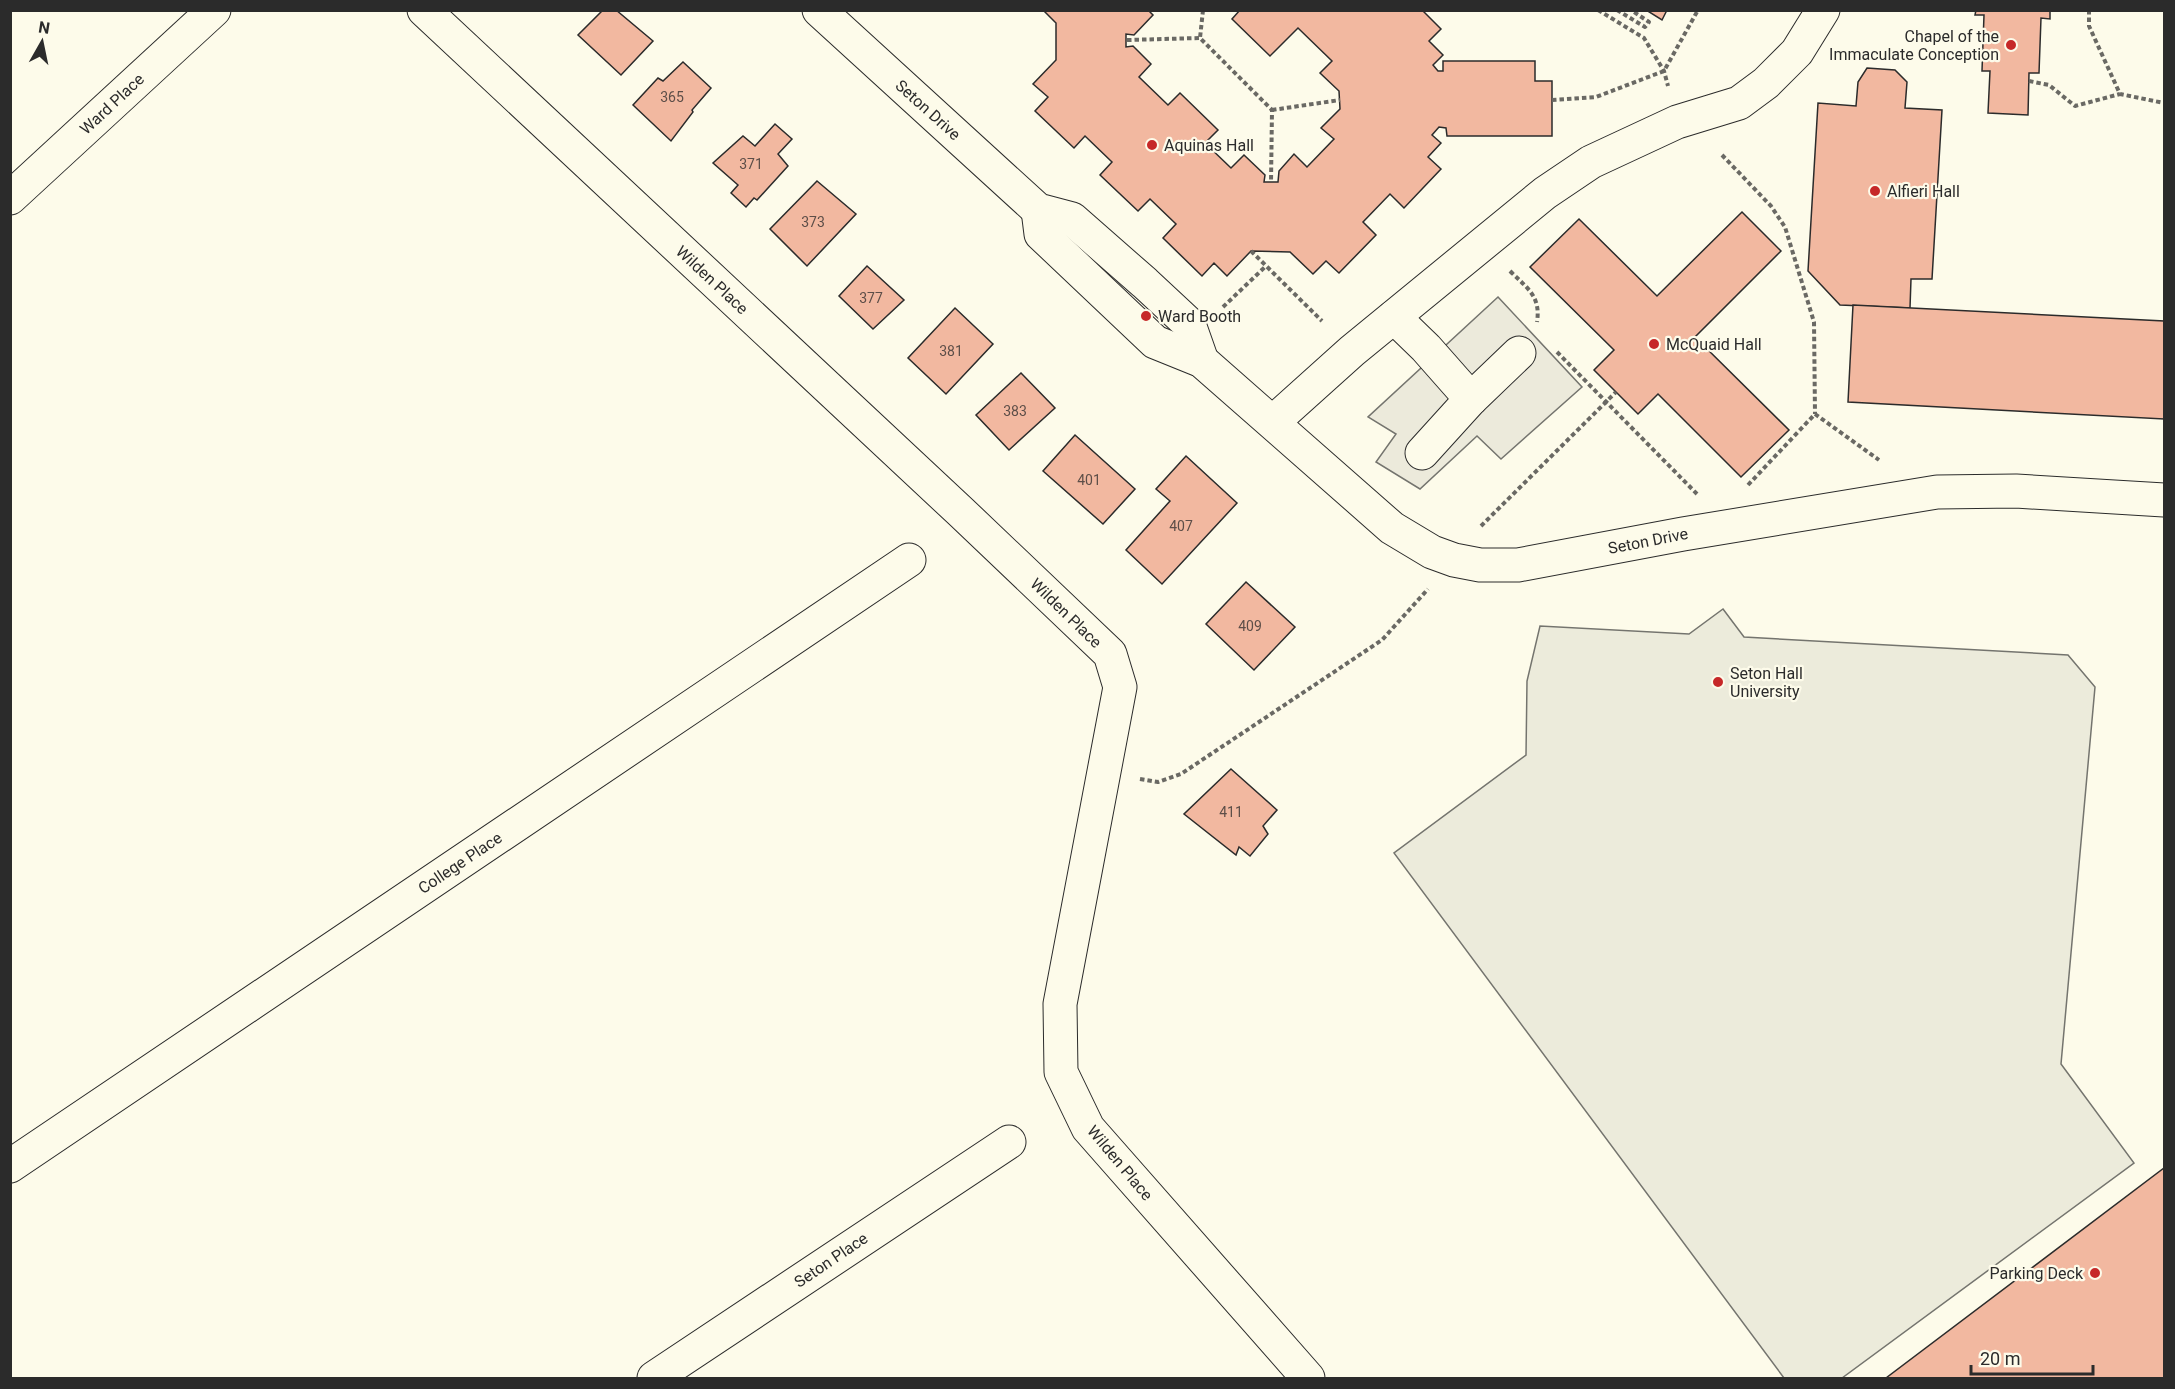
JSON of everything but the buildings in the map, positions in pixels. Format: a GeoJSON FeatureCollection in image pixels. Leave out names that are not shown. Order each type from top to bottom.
{"type":"FeatureCollection","features":[{"type":"Feature","properties":{"kind":"street","name":"Ward Place"},"geometry":{"type":"LineString","coordinates":[[10,198],[214,10]]}},
{"type":"Feature","properties":{"kind":"street","name":"Wilden Place"},"geometry":{"type":"LineString","coordinates":[[424,10],[953,504],[1110,654],[1120,687],[1060,1004],[1061,1072],[1088,1128],[1308,1378]]}},
{"type":"Feature","properties":{"kind":"street","name":"Seton Drive"},"geometry":{"type":"LineString","coordinates":[[819,10],[1038,210],[1041,234],[1155,342],[1202,361],[1392,528],[1432,552],[1454,560],[1480,565],[1518,565],[1683,534],[1937,492],[2016,490],[2164,500]]}},
{"type":"Feature","properties":{"kind":"street"},"geometry":{"type":"LineString","coordinates":[[1273,422],[1352,351],[1554,186],[1591,162],[1677,122],[1739,103],[1766,83],[1797,52],[1823,10]]}},
{"type":"Feature","properties":{"kind":"street"},"geometry":{"type":"LineString","coordinates":[[1394,317],[1426,348],[1471,399]]}},
{"type":"Feature","properties":{"kind":"street"},"geometry":{"type":"LineString","coordinates":[[1422,453],[1471,399],[1529,341]]}},
{"type":"Feature","properties":{"kind":"street","name":"College Place"},"geometry":{"type":"LineString","coordinates":[[10,1166],[909,560]]}},
{"type":"Feature","properties":{"kind":"street","name":"Seton Place"},"geometry":{"type":"LineString","coordinates":[[654,1378],[1009,1142]]}},
{"type":"Feature","properties":{"kind":"path"},"geometry":{"type":"LineString","coordinates":[[1200,39],[1203,10]]}},
{"type":"Feature","properties":{"kind":"path"},"geometry":{"type":"LineString","coordinates":[[1599,10],[1644,38],[1664,71],[1677,122]]}},
{"type":"Feature","properties":{"kind":"path"},"geometry":{"type":"LineString","coordinates":[[1617,10],[1646,27],[1649,22],[1631,10]]}},
{"type":"Feature","properties":{"kind":"path"},"geometry":{"type":"LineString","coordinates":[[1552,100],[1596,96],[1664,71],[1698,10]]}},
{"type":"Feature","properties":{"kind":"path"},"geometry":{"type":"LineString","coordinates":[[2089,10],[2089,26],[2120,94]]}},
{"type":"Feature","properties":{"kind":"path"},"geometry":{"type":"LineString","coordinates":[[1126,40],[1200,39],[1272,110],[1270,182]]}},
{"type":"Feature","properties":{"kind":"path"},"geometry":{"type":"LineString","coordinates":[[2029,81],[2049,85],[2075,106],[2120,94],[2164,103]]}},
{"type":"Feature","properties":{"kind":"path"},"geometry":{"type":"LineString","coordinates":[[1272,110],[1340,100]]}},
{"type":"Feature","properties":{"kind":"path"},"geometry":{"type":"LineString","coordinates":[[1722,156],[1771,206],[1785,227],[1814,322],[1815,414],[1745,488]]}},
{"type":"Feature","properties":{"kind":"path"},"geometry":{"type":"LineString","coordinates":[[1251,251],[1322,321]]}},
{"type":"Feature","properties":{"kind":"path"},"geometry":{"type":"LineString","coordinates":[[1216,313],[1266,266]]}},
{"type":"Feature","properties":{"kind":"path"},"geometry":{"type":"LineString","coordinates":[[1509,271],[1530,291],[1538,307],[1529,341]]}},
{"type":"Feature","properties":{"kind":"path"},"geometry":{"type":"LineString","coordinates":[[1552,348],[1701,497]]}},
{"type":"Feature","properties":{"kind":"path"},"geometry":{"type":"LineString","coordinates":[[1481,526],[1616,392]]}},
{"type":"Feature","properties":{"kind":"path"},"geometry":{"type":"LineString","coordinates":[[1815,414],[1879,460]]}},
{"type":"Feature","properties":{"kind":"path"},"geometry":{"type":"LineString","coordinates":[[1140,779],[1158,782],[1181,774],[1382,640],[1428,589]]}},
{"type":"Feature","properties":{"kind":"shaded area"},"geometry":{"type":"Polygon","coordinates":[[[1498,297],[1582,387],[1501,459],[1477,436],[1420,489],[1376,462],[1396,434],[1368,417],[1498,297]]]}},
{"type":"Feature","properties":{"kind":"shaded area"},"geometry":{"type":"Polygon","coordinates":[[[1723,609],[1744,637],[2068,655],[2095,687],[2061,1064],[2134,1163],[1842,1378],[1784,1378],[1394,853],[1526,755],[1527,681],[1540,626],[1689,634],[1723,609]]]}},
{"type":"Feature","properties":{"kind":"place","name":"Chapel of the Immaculate Conception"},"geometry":{"type":"Point","coordinates":[2011,45]}},
{"type":"Feature","properties":{"kind":"place","name":"Aquinas Hall"},"geometry":{"type":"Point","coordinates":[1152,145]}},
{"type":"Feature","properties":{"kind":"place","name":"Alfieri Hall"},"geometry":{"type":"Point","coordinates":[1875,191]}},
{"type":"Feature","properties":{"kind":"place","name":"Ward Booth"},"geometry":{"type":"Point","coordinates":[1146,316]}},
{"type":"Feature","properties":{"kind":"place","name":"McQuaid Hall"},"geometry":{"type":"Point","coordinates":[1654,344]}},
{"type":"Feature","properties":{"kind":"place","name":"Seton Hall University"},"geometry":{"type":"Point","coordinates":[1718,682]}},
{"type":"Feature","properties":{"kind":"place","name":"Parking Deck"},"geometry":{"type":"Point","coordinates":[2095,1273]}}]}
